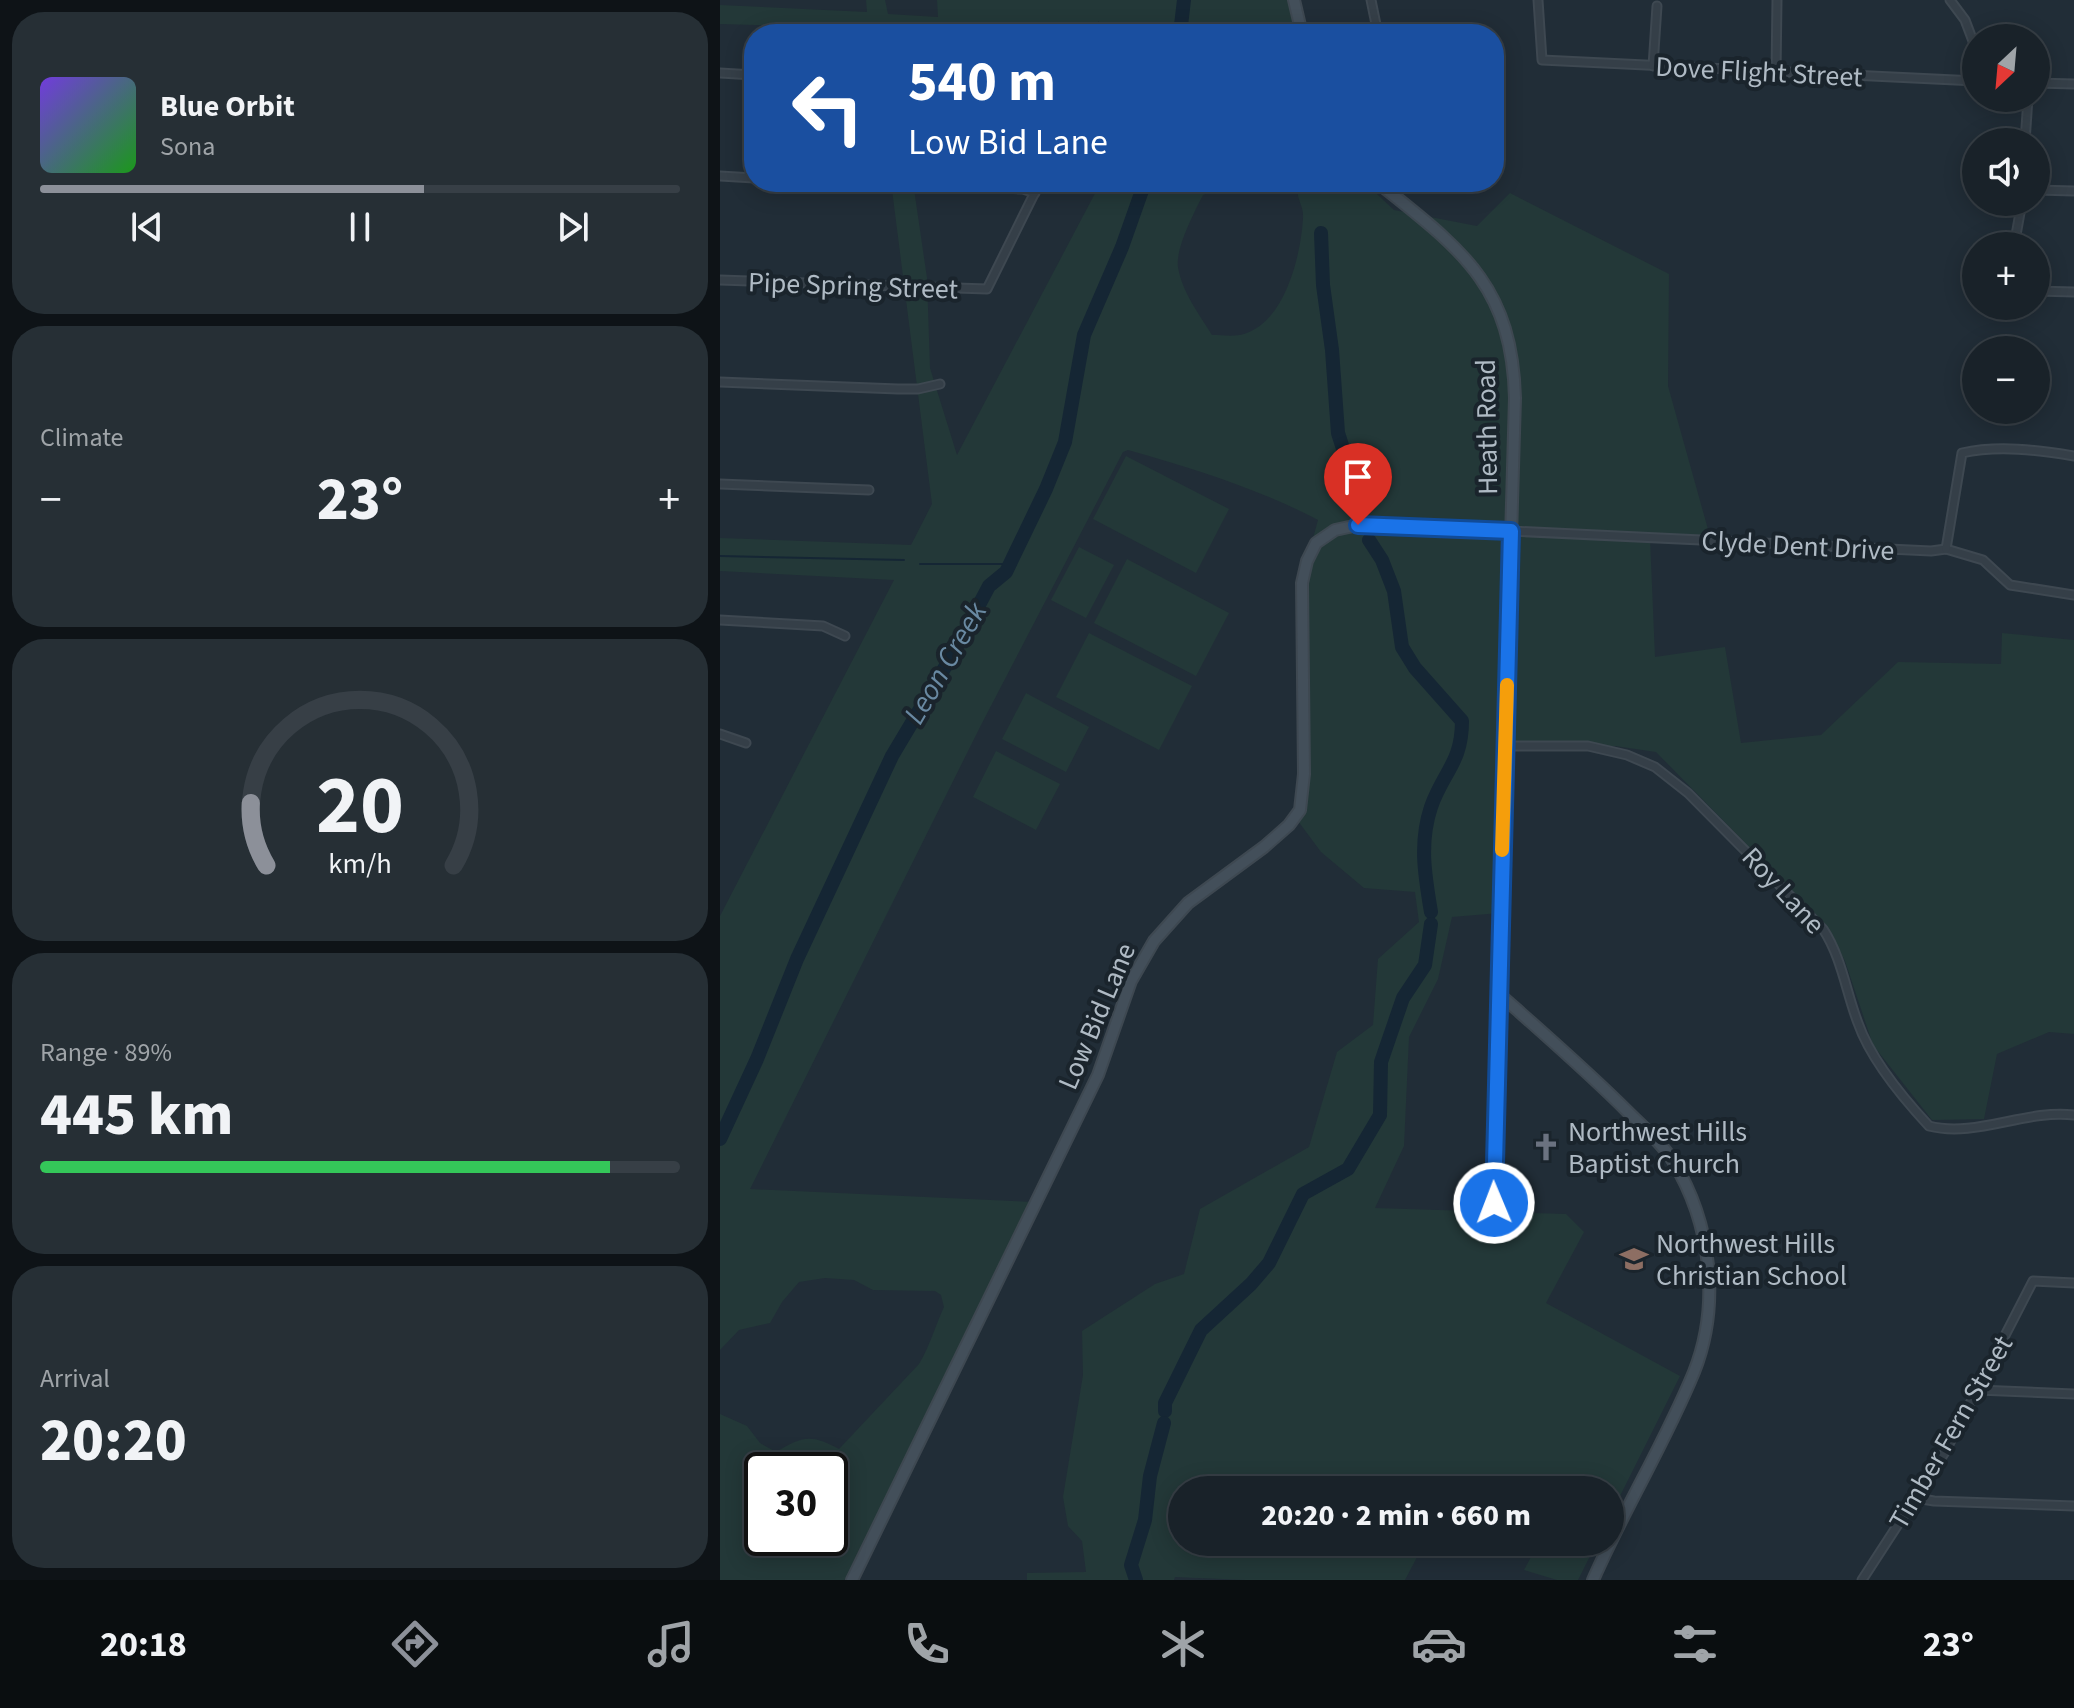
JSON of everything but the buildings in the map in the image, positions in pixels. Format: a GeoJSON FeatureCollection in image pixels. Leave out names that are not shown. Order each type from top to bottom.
{"type":"FeatureCollection","features":[{"type":"Feature","properties":{"kind":"street"},"geometry":{"type":"LineString","coordinates":[[1294,0],[1300,24]]}},
{"type":"Feature","properties":{"kind":"street"},"geometry":{"type":"LineString","coordinates":[[1371,0],[1376,24]]}},
{"type":"Feature","properties":{"kind":"street","name":"Dove Flight Street"},"geometry":{"type":"LineString","coordinates":[[1538,0],[1542,60],[1962,80]]}},
{"type":"Feature","properties":{"kind":"street"},"geometry":{"type":"LineString","coordinates":[[1776,73],[1777,0]]}},
{"type":"Feature","properties":{"kind":"street"},"geometry":{"type":"LineString","coordinates":[[1950,0],[1967,24]]}},
{"type":"Feature","properties":{"kind":"street"},"geometry":{"type":"LineString","coordinates":[[1653,66],[1657,6]]}},
{"type":"Feature","properties":{"kind":"street"},"geometry":{"type":"LineString","coordinates":[[720,73],[744,74]]}},
{"type":"Feature","properties":{"kind":"street"},"geometry":{"type":"LineString","coordinates":[[2050,83],[2074,84]]}},
{"type":"Feature","properties":{"kind":"street"},"geometry":{"type":"LineString","coordinates":[[720,176],[744,177]]}},
{"type":"Feature","properties":{"kind":"street"},"geometry":{"type":"LineString","coordinates":[[2050,190],[2074,191]]}},
{"type":"Feature","properties":{"kind":"street","name":"Heath Road"},"geometry":{"type":"LineString","coordinates":[[1389,192],[1457,249],[1478,274],[1499,312],[1510,347],[1514,376],[1494,1203]]}},
{"type":"Feature","properties":{"kind":"street","name":"Pipe Spring Street"},"geometry":{"type":"LineString","coordinates":[[720,280],[987,289],[1035,193]]}},
{"type":"Feature","properties":{"kind":"street"},"geometry":{"type":"LineString","coordinates":[[2050,291],[2074,292]]}},
{"type":"Feature","properties":{"kind":"street"},"geometry":{"type":"LineString","coordinates":[[720,382],[898,389],[940,384]]}},
{"type":"Feature","properties":{"kind":"street"},"geometry":{"type":"LineString","coordinates":[[1946,549],[1962,453],[1979,449],[2017,450],[2074,456]]}},
{"type":"Feature","properties":{"kind":"street"},"geometry":{"type":"LineString","coordinates":[[720,484],[869,490]]}},
{"type":"Feature","properties":{"kind":"street","name":"Low Bid Lane"},"geometry":{"type":"LineString","coordinates":[[852,1580],[1087,1098],[1107,1054],[1120,1008],[1140,961],[1163,929],[1188,903],[1264,847],[1289,825],[1300,810],[1304,774],[1302,583],[1310,552],[1328,533],[1358,525],[1511,531]]}},
{"type":"Feature","properties":{"kind":"street","name":"Clyde Dent Drive"},"geometry":{"type":"LineString","coordinates":[[1511,531],[1931,551],[1946,549],[1983,560],[2010,585],[2074,595]]}},
{"type":"Feature","properties":{"kind":"street"},"geometry":{"type":"LineString","coordinates":[[720,620],[823,626],[845,636]]}},
{"type":"Feature","properties":{"kind":"street"},"geometry":{"type":"LineString","coordinates":[[720,734],[746,743]]}},
{"type":"Feature","properties":{"kind":"street","name":"Roy Lane"},"geometry":{"type":"LineString","coordinates":[[1505,746],[1570,746],[1612,751],[1655,767],[1688,793],[1823,929],[1837,956],[1857,1021],[1871,1051],[1929,1126],[1941,1129],[2007,1123],[2054,1114],[2074,1115]]}},
{"type":"Feature","properties":{"kind":"street"},"geometry":{"type":"LineString","coordinates":[[1498,993],[1651,1133],[1673,1160],[1687,1187],[1704,1236],[1709,1277],[1708,1310],[1695,1370],[1593,1580]]}},
{"type":"Feature","properties":{"kind":"street","name":"Timber Fern Street"},"geometry":{"type":"LineString","coordinates":[[1862,1580],[1945,1452],[2033,1281],[2074,1283]]}},
{"type":"Feature","properties":{"kind":"street"},"geometry":{"type":"LineString","coordinates":[[1978,1390],[2074,1394]]}},
{"type":"Feature","properties":{"kind":"street"},"geometry":{"type":"LineString","coordinates":[[1916,1498],[2074,1506]]}},
{"type":"Feature","properties":{"kind":"green space"},"geometry":{"type":"Polygon","coordinates":[[[866,0],[885,0],[888,14],[938,17],[937,0],[1289,0],[1293,24],[1099,24],[1099,21],[1096,24],[720,24],[720,5],[867,12],[866,0]]]}},
{"type":"Feature","properties":{"kind":"green space"},"geometry":{"type":"Polygon","coordinates":[[[892,192],[914,192],[927,278],[930,368],[957,455],[1096,192],[1211,192],[1203,195],[1186,230],[1178,267],[1183,285],[1212,335],[1228,336],[1244,334],[1258,327],[1280,302],[1294,268],[1302,233],[1303,213],[1298,192],[1375,192],[1394,210],[1477,226],[1510,193],[1669,274],[1668,386],[1711,540],[1650,538],[1655,657],[1725,647],[1741,743],[1821,735],[1898,662],[2001,664],[2002,633],[2074,640],[2074,1034],[2049,1032],[1997,1054],[1984,1119],[1932,1120],[1873,1045],[1845,961],[1827,926],[1656,752],[1615,746],[1505,746],[1500,913],[1452,917],[1438,979],[1409,1037],[1404,1146],[1375,1208],[1566,1214],[1584,1232],[1546,1303],[1680,1376],[1624,1488],[1624,1476],[1168,1476],[1168,1556],[1418,1556],[1405,1580],[1175,1577],[1174,1580],[1027,1580],[1027,1573],[1086,1572],[1082,1541],[1068,1526],[1063,1497],[1083,1375],[1082,1331],[1155,1284],[1184,1274],[1200,1209],[1309,1147],[1337,1052],[1373,1025],[1378,959],[1419,922],[1415,892],[1364,888],[1321,852],[1295,817],[1300,810],[1304,571],[1318,520],[1225,480],[1128,450],[1123,452],[980,727],[750,1189],[1033,1202],[845,1580],[720,1580],[720,1414],[747,1426],[760,1443],[776,1452],[807,1439],[839,1449],[919,1364],[944,1307],[941,1295],[935,1291],[873,1290],[854,1280],[825,1278],[799,1282],[770,1323],[739,1330],[720,1350],[720,916],[894,580],[720,571],[720,538],[911,545],[932,504],[892,192]]]}},
{"type":"Feature","properties":{"kind":"green space"},"geometry":{"type":"Polygon","coordinates":[[[1126,456],[1229,509],[1196,573],[1093,519],[1126,456]]]}},
{"type":"Feature","properties":{"kind":"green space"},"geometry":{"type":"Polygon","coordinates":[[[1079,547],[1114,565],[1086,618],[1051,600],[1079,547]]]}},
{"type":"Feature","properties":{"kind":"green space"},"geometry":{"type":"Polygon","coordinates":[[[1127,559],[1229,613],[1196,676],[1094,623],[1127,559]]]}},
{"type":"Feature","properties":{"kind":"green space"},"geometry":{"type":"Polygon","coordinates":[[[1089,633],[1192,686],[1159,750],[1056,697],[1089,633]]]}},
{"type":"Feature","properties":{"kind":"green space"},"geometry":{"type":"Polygon","coordinates":[[[1026,693],[1089,727],[1066,772],[1002,739],[1026,693]]]}},
{"type":"Feature","properties":{"kind":"green space"},"geometry":{"type":"Polygon","coordinates":[[[996,751],[1060,784],[1036,830],[973,797],[996,751]]]}},
{"type":"Feature","properties":{"kind":"green space"},"geometry":{"type":"Polygon","coordinates":[[[1590,1556],[1578,1580],[1557,1580],[1524,1570],[1531,1557],[1590,1556]]]}},
{"type":"Feature","properties":{"kind":"waterway","name":"Leon Creek"},"geometry":{"type":"LineString","coordinates":[[1181,24],[1184,0]]}},
{"type":"Feature","properties":{"kind":"waterway","name":"Leon Creek"},"geometry":{"type":"LineString","coordinates":[[720,1139],[757,1059],[797,959],[892,756],[989,586],[1006,572],[1046,489],[1065,442],[1084,335],[1122,247],[1141,192]]}},
{"type":"Feature","properties":{"kind":"waterway"},"geometry":{"type":"LineString","coordinates":[[1321,233],[1323,285],[1338,433],[1347,461],[1357,515]]}},
{"type":"Feature","properties":{"kind":"waterway"},"geometry":{"type":"LineString","coordinates":[[1369,540],[1382,560],[1394,591],[1402,647],[1415,668],[1462,721],[1459,747],[1427,820],[1425,872],[1431,912]]}},
{"type":"Feature","properties":{"kind":"waterway"},"geometry":{"type":"LineString","coordinates":[[720,556],[904,560]]}},
{"type":"Feature","properties":{"kind":"waterway"},"geometry":{"type":"LineString","coordinates":[[920,564],[1010,564]]}},
{"type":"Feature","properties":{"kind":"waterway"},"geometry":{"type":"LineString","coordinates":[[1165,1411],[1165,1403],[1201,1330],[1269,1263],[1303,1194],[1348,1169],[1380,1115],[1381,1062],[1403,998],[1425,965],[1431,924]]}},
{"type":"Feature","properties":{"kind":"waterway"},"geometry":{"type":"LineString","coordinates":[[1136,1580],[1131,1565],[1145,1520],[1150,1476],[1164,1423]]}},
{"type":"Feature","properties":{"kind":"slow traffic"},"geometry":{"type":"LineString","coordinates":[[1502,850],[1507,685]]}},
{"type":"Feature","properties":{"kind":"place","name":"Northwest Hills Baptist Church"},"geometry":{"type":"Point","coordinates":[1546,1147]}},
{"type":"Feature","properties":{"kind":"place","name":"Northwest Hills Christian School"},"geometry":{"type":"Point","coordinates":[1634,1259]}},
{"type":"Feature","properties":{"kind":"route"},"geometry":{"type":"LineString","coordinates":[[1358,525],[1511,531],[1494,1203]]}}]}
